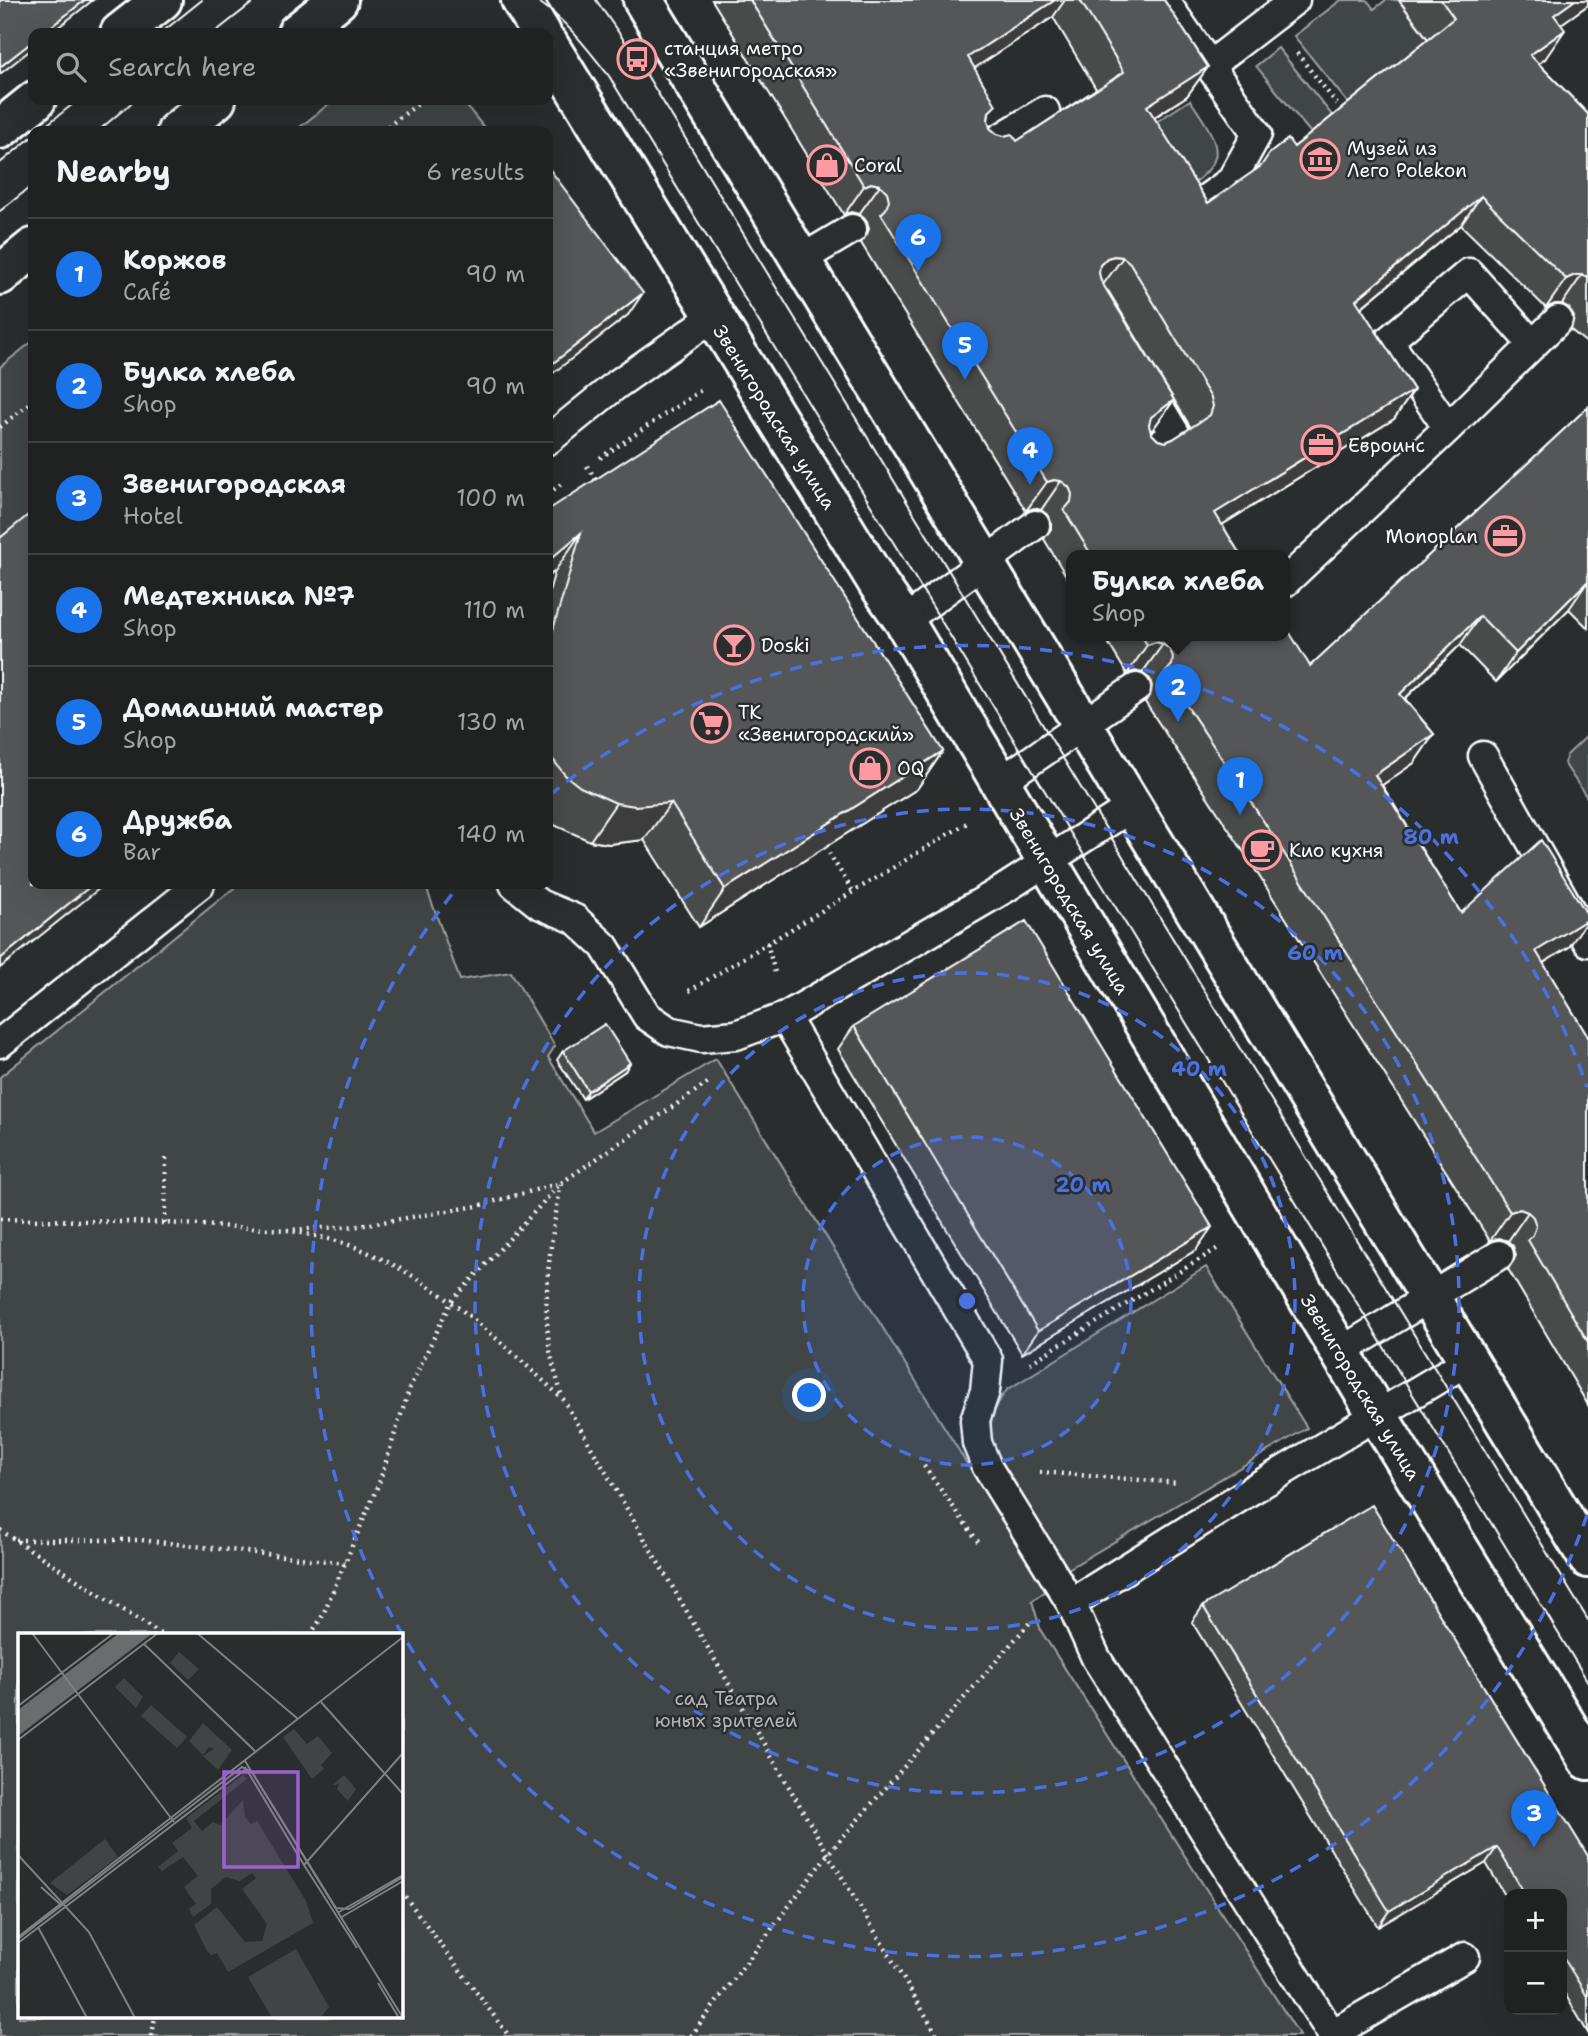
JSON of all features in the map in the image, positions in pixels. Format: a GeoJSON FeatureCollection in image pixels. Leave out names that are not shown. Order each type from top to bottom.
{"type":"FeatureCollection","features":[{"type":"Feature","properties":{"kind":"main road"},"geometry":{"type":"LineString","coordinates":[[126,28],[162,0]]}},
{"type":"Feature","properties":{"kind":"main road"},"geometry":{"type":"LineString","coordinates":[[303,28],[338,0]]}},
{"type":"Feature","properties":{"kind":"main road"},"geometry":{"type":"LineString","coordinates":[[521,0],[538,28]]}},
{"type":"Feature","properties":{"kind":"main road"},"geometry":{"type":"LineString","coordinates":[[643,0],[1588,1558]]}},
{"type":"Feature","properties":{"kind":"main road","name":"Звенигородская улица"},"geometry":{"type":"LineString","coordinates":[[553,52],[879,585],[904,621],[1378,1416],[1588,1760]]}},
{"type":"Feature","properties":{"kind":"main road"},"geometry":{"type":"LineString","coordinates":[[0,129],[30,105]]}},
{"type":"Feature","properties":{"kind":"main road"},"geometry":{"type":"LineString","coordinates":[[183,126],[210,105]]}},
{"type":"Feature","properties":{"kind":"main road"},"geometry":{"type":"LineString","coordinates":[[0,275],[28,252]]}},
{"type":"Feature","properties":{"kind":"lane"},"geometry":{"type":"LineString","coordinates":[[1164,0],[1257,134],[1231,181],[1206,199]]}},
{"type":"Feature","properties":{"kind":"lane"},"geometry":{"type":"LineString","coordinates":[[1209,66],[1295,0]]}},
{"type":"Feature","properties":{"kind":"lane"},"geometry":{"type":"LineString","coordinates":[[984,148],[1045,111]]}},
{"type":"Feature","properties":{"kind":"lane"},"geometry":{"type":"LineString","coordinates":[[800,260],[852,229]]}},
{"type":"Feature","properties":{"kind":"lane"},"geometry":{"type":"LineString","coordinates":[[1448,428],[1388,341],[1469,273],[1532,345]]}},
{"type":"Feature","properties":{"kind":"lane"},"geometry":{"type":"LineString","coordinates":[[553,436],[616,385],[714,316]]}},
{"type":"Feature","properties":{"kind":"lane"},"geometry":{"type":"LineString","coordinates":[[1290,577],[1558,320]]}},
{"type":"Feature","properties":{"kind":"lane"},"geometry":{"type":"LineString","coordinates":[[1129,357],[1176,435],[1145,454]]}},
{"type":"Feature","properties":{"kind":"lane"},"geometry":{"type":"LineString","coordinates":[[904,621],[1035,525]]}},
{"type":"Feature","properties":{"kind":"lane"},"geometry":{"type":"LineString","coordinates":[[1000,782],[1136,688]]}},
{"type":"Feature","properties":{"kind":"lane"},"geometry":{"type":"LineString","coordinates":[[1483,756],[1588,942]]}},
{"type":"Feature","properties":{"kind":"lane"},"geometry":{"type":"LineString","coordinates":[[520,889],[539,904],[575,919],[604,946],[647,1016],[669,1031],[701,1038],[736,1035],[785,1017],[1046,863],[1133,806]]}},
{"type":"Feature","properties":{"kind":"lane"},"geometry":{"type":"LineString","coordinates":[[0,1043],[194,889]]}},
{"type":"Feature","properties":{"kind":"lane"},"geometry":{"type":"LineString","coordinates":[[785,1017],[988,1360],[985,1391],[975,1420],[977,1443],[987,1467],[1071,1603],[1096,1658],[1332,2035],[1465,1957]]}},
{"type":"Feature","properties":{"kind":"lane"},"geometry":{"type":"LineString","coordinates":[[1340,1352],[1499,1255]]}},
{"type":"Feature","properties":{"kind":"lane"},"geometry":{"type":"LineString","coordinates":[[1071,1603],[1468,1361]]}},
{"type":"Feature","properties":{"kind":"path"},"geometry":{"type":"LineString","coordinates":[[1270,19],[1337,104]]}},
{"type":"Feature","properties":{"kind":"path"},"geometry":{"type":"LineString","coordinates":[[389,126],[416,105]]}},
{"type":"Feature","properties":{"kind":"path"},"geometry":{"type":"LineString","coordinates":[[577,473],[701,390]]}},
{"type":"Feature","properties":{"kind":"path"},"geometry":{"type":"LineString","coordinates":[[0,427],[28,405]]}},
{"type":"Feature","properties":{"kind":"path"},"geometry":{"type":"LineString","coordinates":[[587,466],[599,485]]}},
{"type":"Feature","properties":{"kind":"path"},"geometry":{"type":"LineString","coordinates":[[553,490],[567,480]]}},
{"type":"Feature","properties":{"kind":"path"},"geometry":{"type":"LineString","coordinates":[[647,1016],[967,823]]}},
{"type":"Feature","properties":{"kind":"path"},"geometry":{"type":"LineString","coordinates":[[825,848],[852,890]]}},
{"type":"Feature","properties":{"kind":"path"},"geometry":{"type":"LineString","coordinates":[[767,943],[785,1017]]}},
{"type":"Feature","properties":{"kind":"path"},"geometry":{"type":"LineString","coordinates":[[311,1633],[321,1619],[379,1483],[410,1387],[451,1302],[561,1183],[713,1079]]}},
{"type":"Feature","properties":{"kind":"path"},"geometry":{"type":"LineString","coordinates":[[165,1223],[166,1157]]}},
{"type":"Feature","properties":{"kind":"path"},"geometry":{"type":"LineString","coordinates":[[0,1219],[165,1223],[287,1230],[359,1226],[477,1206],[561,1183]]}},
{"type":"Feature","properties":{"kind":"path"},"geometry":{"type":"LineString","coordinates":[[561,1183],[546,1293],[549,1346],[563,1399],[828,1854],[939,2036]]}},
{"type":"Feature","properties":{"kind":"path"},"geometry":{"type":"LineString","coordinates":[[287,1230],[354,1246],[404,1270],[451,1302],[512,1352],[563,1399]]}},
{"type":"Feature","properties":{"kind":"path"},"geometry":{"type":"LineString","coordinates":[[985,1391],[1220,1246]]}},
{"type":"Feature","properties":{"kind":"path"},"geometry":{"type":"LineString","coordinates":[[987,1467],[1254,1489]]}},
{"type":"Feature","properties":{"kind":"path"},"geometry":{"type":"LineString","coordinates":[[0,1530],[159,1633]]}},
{"type":"Feature","properties":{"kind":"path"},"geometry":{"type":"LineString","coordinates":[[16,1541],[141,1539],[345,1563]]}},
{"type":"Feature","properties":{"kind":"path"},"geometry":{"type":"LineString","coordinates":[[691,2036],[828,1854],[1034,1619],[1071,1603]]}},
{"type":"Feature","properties":{"kind":"path"},"geometry":{"type":"LineString","coordinates":[[402,1892],[509,2036]]}},
{"type":"Feature","properties":{"kind":"path"},"geometry":{"type":"LineString","coordinates":[[152,2036],[155,2018]]}},
{"type":"Feature","properties":{"kind":"green space"},"geometry":{"type":"Polygon","coordinates":[[[1341,0],[1367,0],[1374,9],[1386,0],[1398,0],[1431,44],[1352,108],[1294,36],[1341,0]]]}},
{"type":"Feature","properties":{"kind":"green space"},"geometry":{"type":"Polygon","coordinates":[[[1278,48],[1336,120],[1315,138],[1256,66],[1278,48]]]}},
{"type":"Feature","properties":{"kind":"green space"},"geometry":{"type":"Polygon","coordinates":[[[1190,100],[1211,134],[1215,157],[1211,167],[1201,177],[1169,201],[1130,139],[1190,100]]]}},
{"type":"Feature","properties":{"kind":"green space"},"geometry":{"type":"Polygon","coordinates":[[[328,105],[466,105],[483,126],[301,126],[328,105]]]}},
{"type":"Feature","properties":{"kind":"green space"},"geometry":{"type":"Polygon","coordinates":[[[28,345],[28,520],[0,542],[0,367],[28,345]]]}},
{"type":"Feature","properties":{"kind":"green space"},"geometry":{"type":"Polygon","coordinates":[[[1588,735],[1588,799],[1564,763],[1567,755],[1588,735]]]}},
{"type":"Feature","properties":{"kind":"green space","name":"сад Театра юных зрителей"},"geometry":{"type":"Polygon","coordinates":[[[233,889],[427,889],[460,980],[511,972],[555,1046],[548,1057],[594,1132],[716,1059],[1046,1591],[1032,1601],[1041,1631],[1300,2036],[0,2036],[0,1077],[233,889]]]}},
{"type":"Feature","properties":{"kind":"green space"},"geometry":{"type":"Polygon","coordinates":[[[1206,1267],[1307,1428],[1068,1569],[992,1447],[991,1424],[998,1403],[1007,1390],[1206,1267]]]}},
{"type":"Feature","properties":{"kind":"building"},"geometry":{"type":"Polygon","coordinates":[[[0,0],[85,0],[49,28],[28,28],[28,45],[0,67],[0,0]]]}},
{"type":"Feature","properties":{"kind":"building"},"geometry":{"type":"Polygon","coordinates":[[[750,0],[1055,0],[968,57],[996,105],[989,112],[990,128],[1004,136],[1012,134],[1017,141],[1124,72],[1080,0],[1164,0],[1208,67],[1147,106],[1208,203],[1261,166],[1269,154],[1288,139],[1294,147],[1454,18],[1441,0],[1575,0],[1554,15],[1565,30],[1530,55],[1588,114],[1588,278],[1575,275],[1566,279],[1481,196],[1356,300],[1414,390],[1215,513],[1237,550],[1088,550],[1064,510],[1071,502],[1069,487],[1061,481],[1047,482],[881,214],[889,200],[887,192],[880,185],[871,183],[864,186],[750,0]],[[1123,257],[1107,258],[1100,265],[1099,273],[1101,281],[1174,400],[1151,417],[1149,425],[1151,433],[1158,440],[1166,442],[1210,415],[1213,406],[1211,398],[1130,263],[1123,257]]]}},
{"type":"Feature","properties":{"kind":"building"},"geometry":{"type":"Polygon","coordinates":[[[553,174],[643,293],[553,363],[553,174]]]}},
{"type":"Feature","properties":{"kind":"building","name":"ТК «Звенигородский»"},"geometry":{"type":"Polygon","coordinates":[[[719,400],[943,751],[725,889],[671,803],[635,806],[616,803],[580,787],[565,775],[553,760],[553,630],[581,533],[553,557],[553,507],[719,400]]]}},
{"type":"Feature","properties":{"kind":"building"},"geometry":{"type":"Polygon","coordinates":[[[1588,407],[1588,581],[1516,653],[1480,616],[1400,694],[1434,734],[1375,775],[1461,913],[1541,840],[1588,916],[1588,919],[1536,951],[1588,1037],[1588,1342],[1528,1240],[1536,1226],[1533,1217],[1520,1209],[1510,1212],[1270,831],[1165,673],[1172,665],[1170,650],[1163,644],[1156,642],[1147,645],[1145,641],[1290,641],[1290,633],[1310,666],[1588,407]]]}},
{"type":"Feature","properties":{"kind":"building"},"geometry":{"type":"Polygon","coordinates":[[[28,515],[28,889],[87,889],[0,959],[0,538],[28,515]]]}},
{"type":"Feature","properties":{"kind":"building"},"geometry":{"type":"Polygon","coordinates":[[[1026,921],[1212,1227],[1038,1331],[854,1026],[1026,921]]]}},
{"type":"Feature","properties":{"kind":"building"},"geometry":{"type":"Polygon","coordinates":[[[605,1024],[630,1063],[588,1091],[563,1051],[605,1024]]]}},
{"type":"Feature","properties":{"kind":"building"},"geometry":{"type":"Polygon","coordinates":[[[1372,1505],[1588,1856],[1588,1998],[1567,1963],[1567,1889],[1522,1889],[1497,1847],[1389,1911],[1203,1606],[1372,1505]]]}},
{"type":"Feature","properties":{"kind":"tram line"},"geometry":{"type":"LineString","coordinates":[[167,28],[202,0]]}},
{"type":"Feature","properties":{"kind":"tram line"},"geometry":{"type":"LineString","coordinates":[[220,28],[256,0]]}},
{"type":"Feature","properties":{"kind":"tram line"},"geometry":{"type":"LineString","coordinates":[[536,0],[566,25],[609,76],[1588,1682]]}},
{"type":"Feature","properties":{"kind":"tram line"},"geometry":{"type":"LineString","coordinates":[[596,0],[637,59],[1588,1620]]}},
{"type":"Feature","properties":{"kind":"tram line"},"geometry":{"type":"LineString","coordinates":[[45,126],[72,105]]}},
{"type":"Feature","properties":{"kind":"tram line"},"geometry":{"type":"LineString","coordinates":[[104,126],[129,105]]}},
{"type":"Feature","properties":{"kind":"tram line"},"geometry":{"type":"LineString","coordinates":[[0,163],[28,140]]}},
{"type":"Feature","properties":{"kind":"tram line"},"geometry":{"type":"LineString","coordinates":[[0,211],[28,189]]}},
{"type":"Feature","properties":{"kind":"place","name":"станция метро «Звенигородская»"},"geometry":{"type":"Point","coordinates":[637,59]}},
{"type":"Feature","properties":{"kind":"place","name":"Музей из Лего Polekon"},"geometry":{"type":"Point","coordinates":[1320,159]}},
{"type":"Feature","properties":{"kind":"place","name":"Coral"},"geometry":{"type":"Point","coordinates":[827,165]}},
{"type":"Feature","properties":{"kind":"place","name":"Дружба"},"geometry":{"type":"Point","coordinates":[918,272]}},
{"type":"Feature","properties":{"kind":"place","name":"Домашний мастер"},"geometry":{"type":"Point","coordinates":[965,380]}},
{"type":"Feature","properties":{"kind":"place","name":"Евроинс"},"geometry":{"type":"Point","coordinates":[1321,445]}},
{"type":"Feature","properties":{"kind":"place","name":"Медтехника №7"},"geometry":{"type":"Point","coordinates":[1030,485]}},
{"type":"Feature","properties":{"kind":"place","name":"Monoplan"},"geometry":{"type":"Point","coordinates":[1505,536]}},
{"type":"Feature","properties":{"kind":"place","name":"Doski"},"geometry":{"type":"Point","coordinates":[734,645]}},
{"type":"Feature","properties":{"kind":"place","name":"Булка хлеба"},"geometry":{"type":"Point","coordinates":[1178,722]}},
{"type":"Feature","properties":{"kind":"place","name":"ТК «Звенигородский»"},"geometry":{"type":"Point","coordinates":[711,723]}},
{"type":"Feature","properties":{"kind":"place","name":"OQ"},"geometry":{"type":"Point","coordinates":[870,768]}},
{"type":"Feature","properties":{"kind":"place","name":"Коржов"},"geometry":{"type":"Point","coordinates":[1240,815]}},
{"type":"Feature","properties":{"kind":"place","name":"Кио кухня"},"geometry":{"type":"Point","coordinates":[1262,850]}},
{"type":"Feature","properties":{"kind":"place","name":"Звенигородская"},"geometry":{"type":"Point","coordinates":[1534,1848]}}]}
